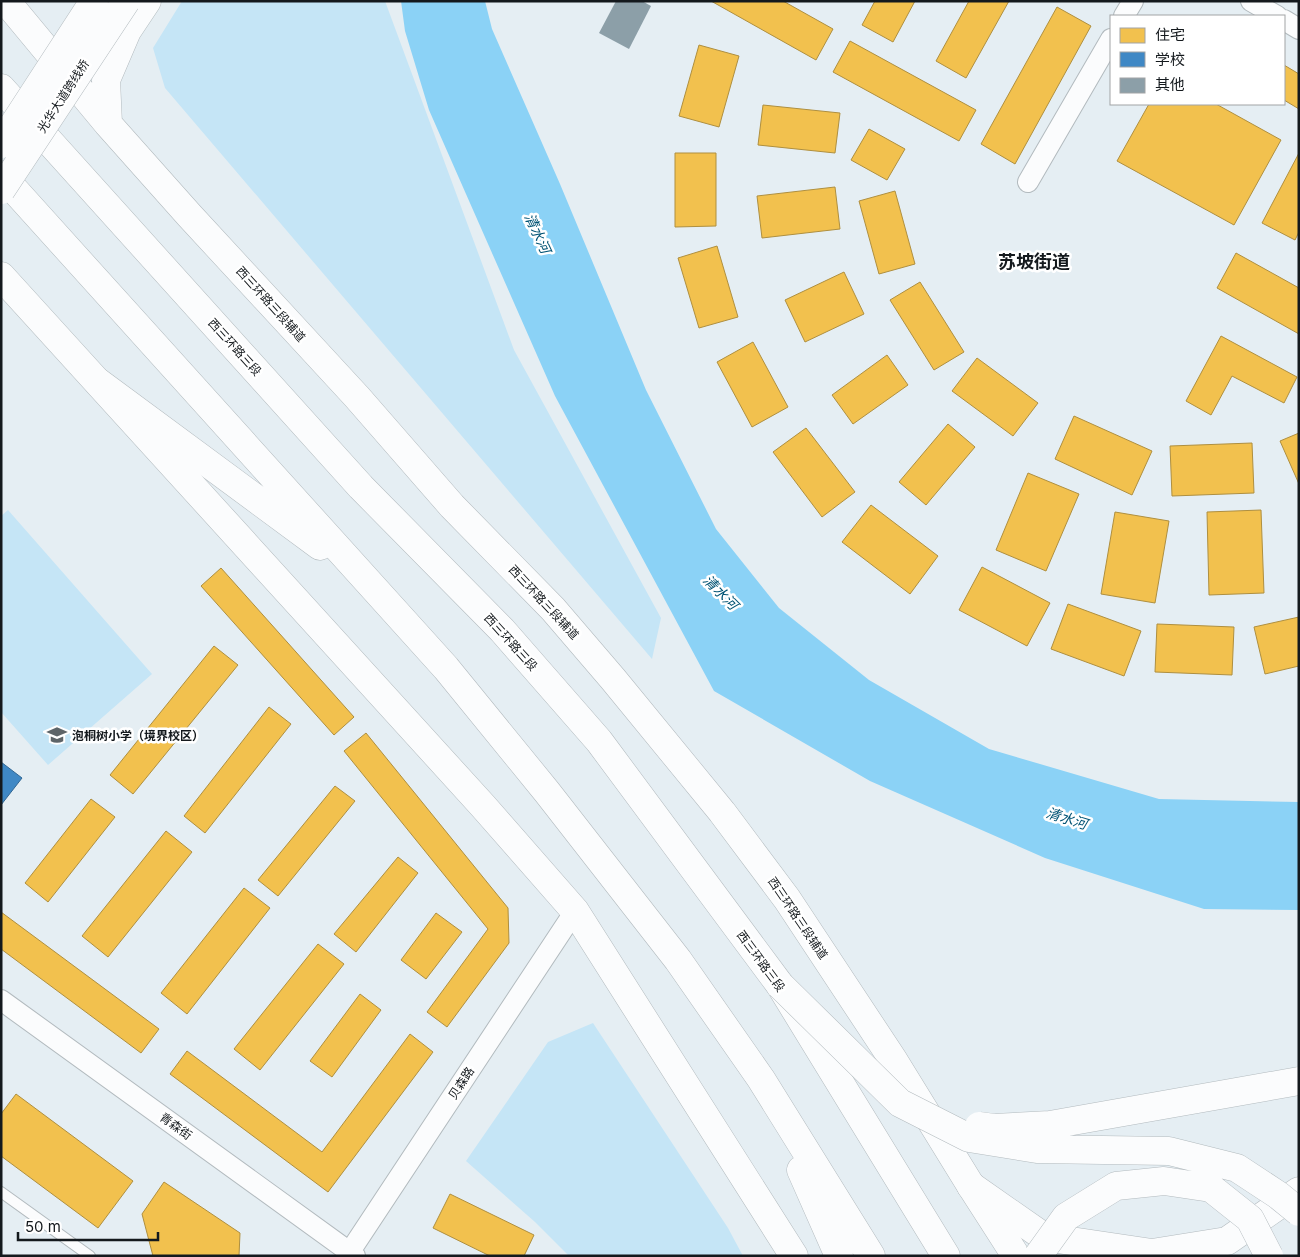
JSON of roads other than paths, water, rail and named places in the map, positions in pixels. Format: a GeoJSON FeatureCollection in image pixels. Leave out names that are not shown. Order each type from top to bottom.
{"type":"FeatureCollection","features":[{"type":"Feature","properties":{"kind":"main road","name":"西三环路三段辅道"},"geometry":{"type":"LineString","coordinates":[[6,1],[108,124],[189,215],[357,397],[452,506],[553,609],[722,812],[787,899],[894,1061],[1016,1256]]}},
{"type":"Feature","properties":{"kind":"main road","name":"光华大道跨线桥"},"geometry":{"type":"LineString","coordinates":[[1,144],[94,1]]}},
{"type":"Feature","properties":{"kind":"main road","name":"光华大道跨线桥"},"geometry":{"type":"LineString","coordinates":[[1,190],[126,1]]}},
{"type":"Feature","properties":{"kind":"main road"},"geometry":{"type":"LineString","coordinates":[[108,124],[106,80],[127,31],[147,1]]}},
{"type":"Feature","properties":{"kind":"main road","name":"西三环路三段"},"geometry":{"type":"LineString","coordinates":[[1,88],[361,487],[502,630],[599,741],[780,985],[946,1256]]}},
{"type":"Feature","properties":{"kind":"main road"},"geometry":{"type":"LineString","coordinates":[[1,175],[446,668],[548,792],[678,960],[761,1079],[871,1256]]}},
{"type":"Feature","properties":{"kind":"main road"},"geometry":{"type":"LineString","coordinates":[[7,290],[98,382],[576,911],[794,1256]]}},
{"type":"Feature","properties":{"kind":"main road"},"geometry":{"type":"LineString","coordinates":[[98,382],[368,581]]}},
{"type":"Feature","properties":{"kind":"main road"},"geometry":{"type":"LineString","coordinates":[[780,985],[900,1103],[969,1138],[1037,1149],[1169,1151],[1237,1168],[1278,1195],[1299,1212]]}},
{"type":"Feature","properties":{"kind":"main road"},"geometry":{"type":"LineString","coordinates":[[761,1079],[839,1256]]}},
{"type":"Feature","properties":{"kind":"main road"},"geometry":{"type":"LineString","coordinates":[[906,1106],[952,1122],[994,1128],[1050,1125],[1299,1081]]}},
{"type":"Feature","properties":{"kind":"main road"},"geometry":{"type":"LineString","coordinates":[[1038,1256],[1066,1217],[1116,1186],[1164,1180],[1211,1188],[1250,1219],[1269,1256]]}},
{"type":"Feature","properties":{"kind":"main road"},"geometry":{"type":"LineString","coordinates":[[971,1186],[1044,1237],[1152,1253],[1228,1241],[1299,1191]]}},
{"type":"Feature","properties":{"kind":"street"},"geometry":{"type":"LineString","coordinates":[[1125,15],[1133,1]]}},
{"type":"Feature","properties":{"kind":"street"},"geometry":{"type":"LineString","coordinates":[[1251,1],[1275,15]]}},
{"type":"Feature","properties":{"kind":"street"},"geometry":{"type":"LineString","coordinates":[[1285,21],[1299,29]]}},
{"type":"Feature","properties":{"kind":"street"},"geometry":{"type":"LineString","coordinates":[[1028,182],[1110,41]]}},
{"type":"Feature","properties":{"kind":"street","name":"贝森路"},"geometry":{"type":"LineString","coordinates":[[351,1254],[576,911]]}},
{"type":"Feature","properties":{"kind":"street","name":"青森街"},"geometry":{"type":"LineString","coordinates":[[1,1000],[351,1254]]}},
{"type":"Feature","properties":{"kind":"lane"},"geometry":{"type":"LineString","coordinates":[[1,1192],[90,1256]]}},
{"type":"Feature","properties":{"kind":"water","name":"清水河"},"geometry":{"type":"Polygon","coordinates":[[[401,1],[485,1],[492,29],[560,184],[646,390],[716,529],[779,608],[869,680],[989,749],[1159,799],[1299,802],[1299,910],[1204,909],[1045,858],[870,781],[714,691],[555,396],[429,110],[405,31],[401,1]]]}},
{"type":"Feature","properties":{"kind":"place","name":"泡桐树小学（境界校区）"},"geometry":{"type":"Point","coordinates":[57,735]}},
{"type":"Feature","properties":{"kind":"district","name":"苏坡街道"},"geometry":{"type":"Point","coordinates":[1034,261]}}]}
